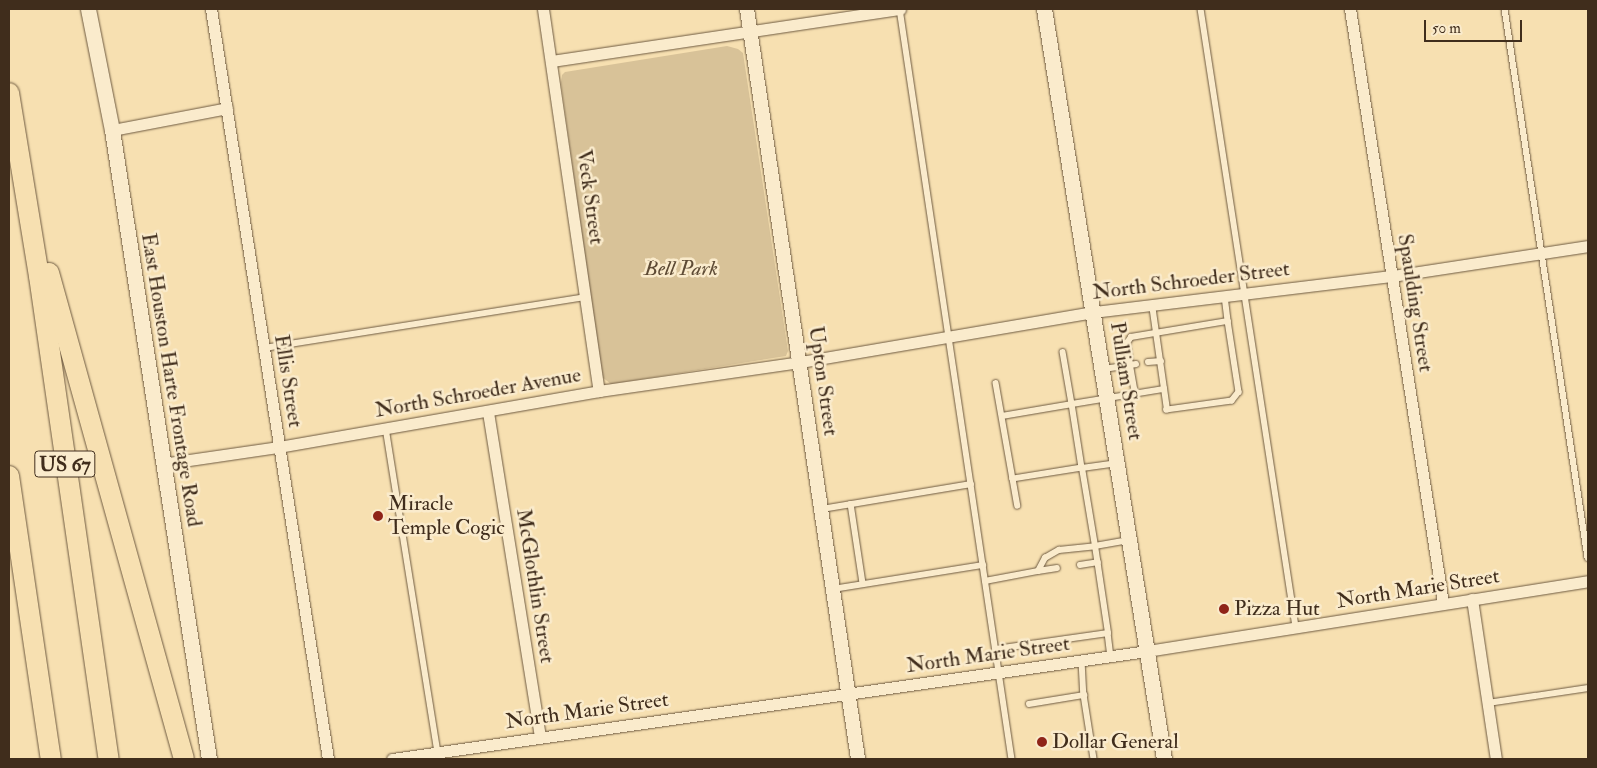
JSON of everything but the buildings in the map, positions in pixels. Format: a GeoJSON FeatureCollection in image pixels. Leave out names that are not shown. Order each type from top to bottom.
{"type":"FeatureCollection","features":[{"type":"Feature","properties":{"kind":"highway","name":"US 67"},"geometry":{"type":"LineString","coordinates":[[9,93],[20,170],[39,276],[110,759]]}},
{"type":"Feature","properties":{"kind":"highway"},"geometry":{"type":"LineString","coordinates":[[20,170],[184,759]]}},
{"type":"Feature","properties":{"kind":"highway"},"geometry":{"type":"LineString","coordinates":[[9,476],[51,759]]}},
{"type":"Feature","properties":{"kind":"main road","name":"East Houston Harte Frontage Road"},"geometry":{"type":"LineString","coordinates":[[88,9],[112,130],[209,759]]}},
{"type":"Feature","properties":{"kind":"main road","name":"Pulliam Street"},"geometry":{"type":"LineString","coordinates":[[1044,9],[1108,398],[1164,759]]}},
{"type":"Feature","properties":{"kind":"street","name":"Ellis Street"},"geometry":{"type":"LineString","coordinates":[[211,9],[328,759]]}},
{"type":"Feature","properties":{"kind":"street","name":"Veck Street"},"geometry":{"type":"LineString","coordinates":[[543,9],[599,391]]}},
{"type":"Feature","properties":{"kind":"street","name":"Upton Street"},"geometry":{"type":"LineString","coordinates":[[747,9],[801,362],[858,759]]}},
{"type":"Feature","properties":{"kind":"street"},"geometry":{"type":"LineString","coordinates":[[552,61],[900,9]]}},
{"type":"Feature","properties":{"kind":"street","name":"Spaulding Street"},"geometry":{"type":"LineString","coordinates":[[1350,9],[1443,603]]}},
{"type":"Feature","properties":{"kind":"street"},"geometry":{"type":"LineString","coordinates":[[112,130],[227,108]]}},
{"type":"Feature","properties":{"kind":"street","name":"North Schroeder Street"},"geometry":{"type":"LineString","coordinates":[[801,362],[1094,312],[1392,276],[1588,246]]}},
{"type":"Feature","properties":{"kind":"street","name":"North Schroeder Avenue"},"geometry":{"type":"LineString","coordinates":[[162,464],[279,447],[488,412],[599,391],[801,362]]}},
{"type":"Feature","properties":{"kind":"street","name":"McGlothlin Street"},"geometry":{"type":"LineString","coordinates":[[488,412],[540,737]]}},
{"type":"Feature","properties":{"kind":"street","name":"North Marie Street"},"geometry":{"type":"LineString","coordinates":[[392,759],[1147,651],[1588,581]]}},
{"type":"Feature","properties":{"kind":"street"},"geometry":{"type":"LineString","coordinates":[[1472,599],[1496,759]]}},
{"type":"Feature","properties":{"kind":"lane"},"geometry":{"type":"LineString","coordinates":[[900,9],[1012,759]]}},
{"type":"Feature","properties":{"kind":"lane"},"geometry":{"type":"LineString","coordinates":[[1201,9],[1296,627]]}},
{"type":"Feature","properties":{"kind":"lane"},"geometry":{"type":"LineString","coordinates":[[1505,9],[1588,558]]}},
{"type":"Feature","properties":{"kind":"lane"},"geometry":{"type":"LineString","coordinates":[[1152,305],[1167,410],[1232,401],[1238,392],[1225,296]]}},
{"type":"Feature","properties":{"kind":"lane"},"geometry":{"type":"LineString","coordinates":[[264,348],[585,297]]}},
{"type":"Feature","properties":{"kind":"lane"},"geometry":{"type":"LineString","coordinates":[[1135,394],[1133,365],[1127,343],[1130,337],[1228,321]]}},
{"type":"Feature","properties":{"kind":"lane"},"geometry":{"type":"LineString","coordinates":[[1063,352],[1098,562],[1111,656]]}},
{"type":"Feature","properties":{"kind":"lane"},"geometry":{"type":"LineString","coordinates":[[1148,362],[1161,361]]}},
{"type":"Feature","properties":{"kind":"lane"},"geometry":{"type":"LineString","coordinates":[[1103,369],[1133,365]]}},
{"type":"Feature","properties":{"kind":"lane"},"geometry":{"type":"LineString","coordinates":[[996,383],[1018,506]]}},
{"type":"Feature","properties":{"kind":"lane"},"geometry":{"type":"LineString","coordinates":[[1002,416],[1164,389]]}},
{"type":"Feature","properties":{"kind":"lane"},"geometry":{"type":"LineString","coordinates":[[386,428],[438,752]]}},
{"type":"Feature","properties":{"kind":"lane"},"geometry":{"type":"LineString","coordinates":[[1013,479],[1117,463]]}},
{"type":"Feature","properties":{"kind":"lane"},"geometry":{"type":"LineString","coordinates":[[822,509],[971,484]]}},
{"type":"Feature","properties":{"kind":"lane"},"geometry":{"type":"LineString","coordinates":[[851,504],[863,583]]}},
{"type":"Feature","properties":{"kind":"lane"},"geometry":{"type":"LineString","coordinates":[[1038,571],[1045,558],[1059,550],[1129,540]]}},
{"type":"Feature","properties":{"kind":"lane"},"geometry":{"type":"LineString","coordinates":[[1080,565],[1098,562]]}},
{"type":"Feature","properties":{"kind":"lane"},"geometry":{"type":"LineString","coordinates":[[834,589],[983,565]]}},
{"type":"Feature","properties":{"kind":"lane"},"geometry":{"type":"LineString","coordinates":[[985,580],[1057,568]]}},
{"type":"Feature","properties":{"kind":"lane"},"geometry":{"type":"LineString","coordinates":[[996,649],[1108,633]]}},
{"type":"Feature","properties":{"kind":"lane"},"geometry":{"type":"LineString","coordinates":[[1082,660],[1084,694],[1094,759]]}},
{"type":"Feature","properties":{"kind":"lane"},"geometry":{"type":"LineString","coordinates":[[1488,703],[1588,688]]}},
{"type":"Feature","properties":{"kind":"lane"},"geometry":{"type":"LineString","coordinates":[[1029,704],[1084,694]]}},
{"type":"Feature","properties":{"kind":"green space","name":"Bell Park"},"geometry":{"type":"Polygon","coordinates":[[[727,46],[738,49],[743,53],[788,351],[786,356],[611,384],[602,377],[601,372],[561,83],[562,75],[565,72],[727,46]]]}},
{"type":"Feature","properties":{"kind":"place","name":"Miracle Temple Cogic"},"geometry":{"type":"Point","coordinates":[378,516]}},
{"type":"Feature","properties":{"kind":"place","name":"Pizza Hut"},"geometry":{"type":"Point","coordinates":[1224,609]}},
{"type":"Feature","properties":{"kind":"place","name":"Dollar General"},"geometry":{"type":"Point","coordinates":[1042,742]}}]}
